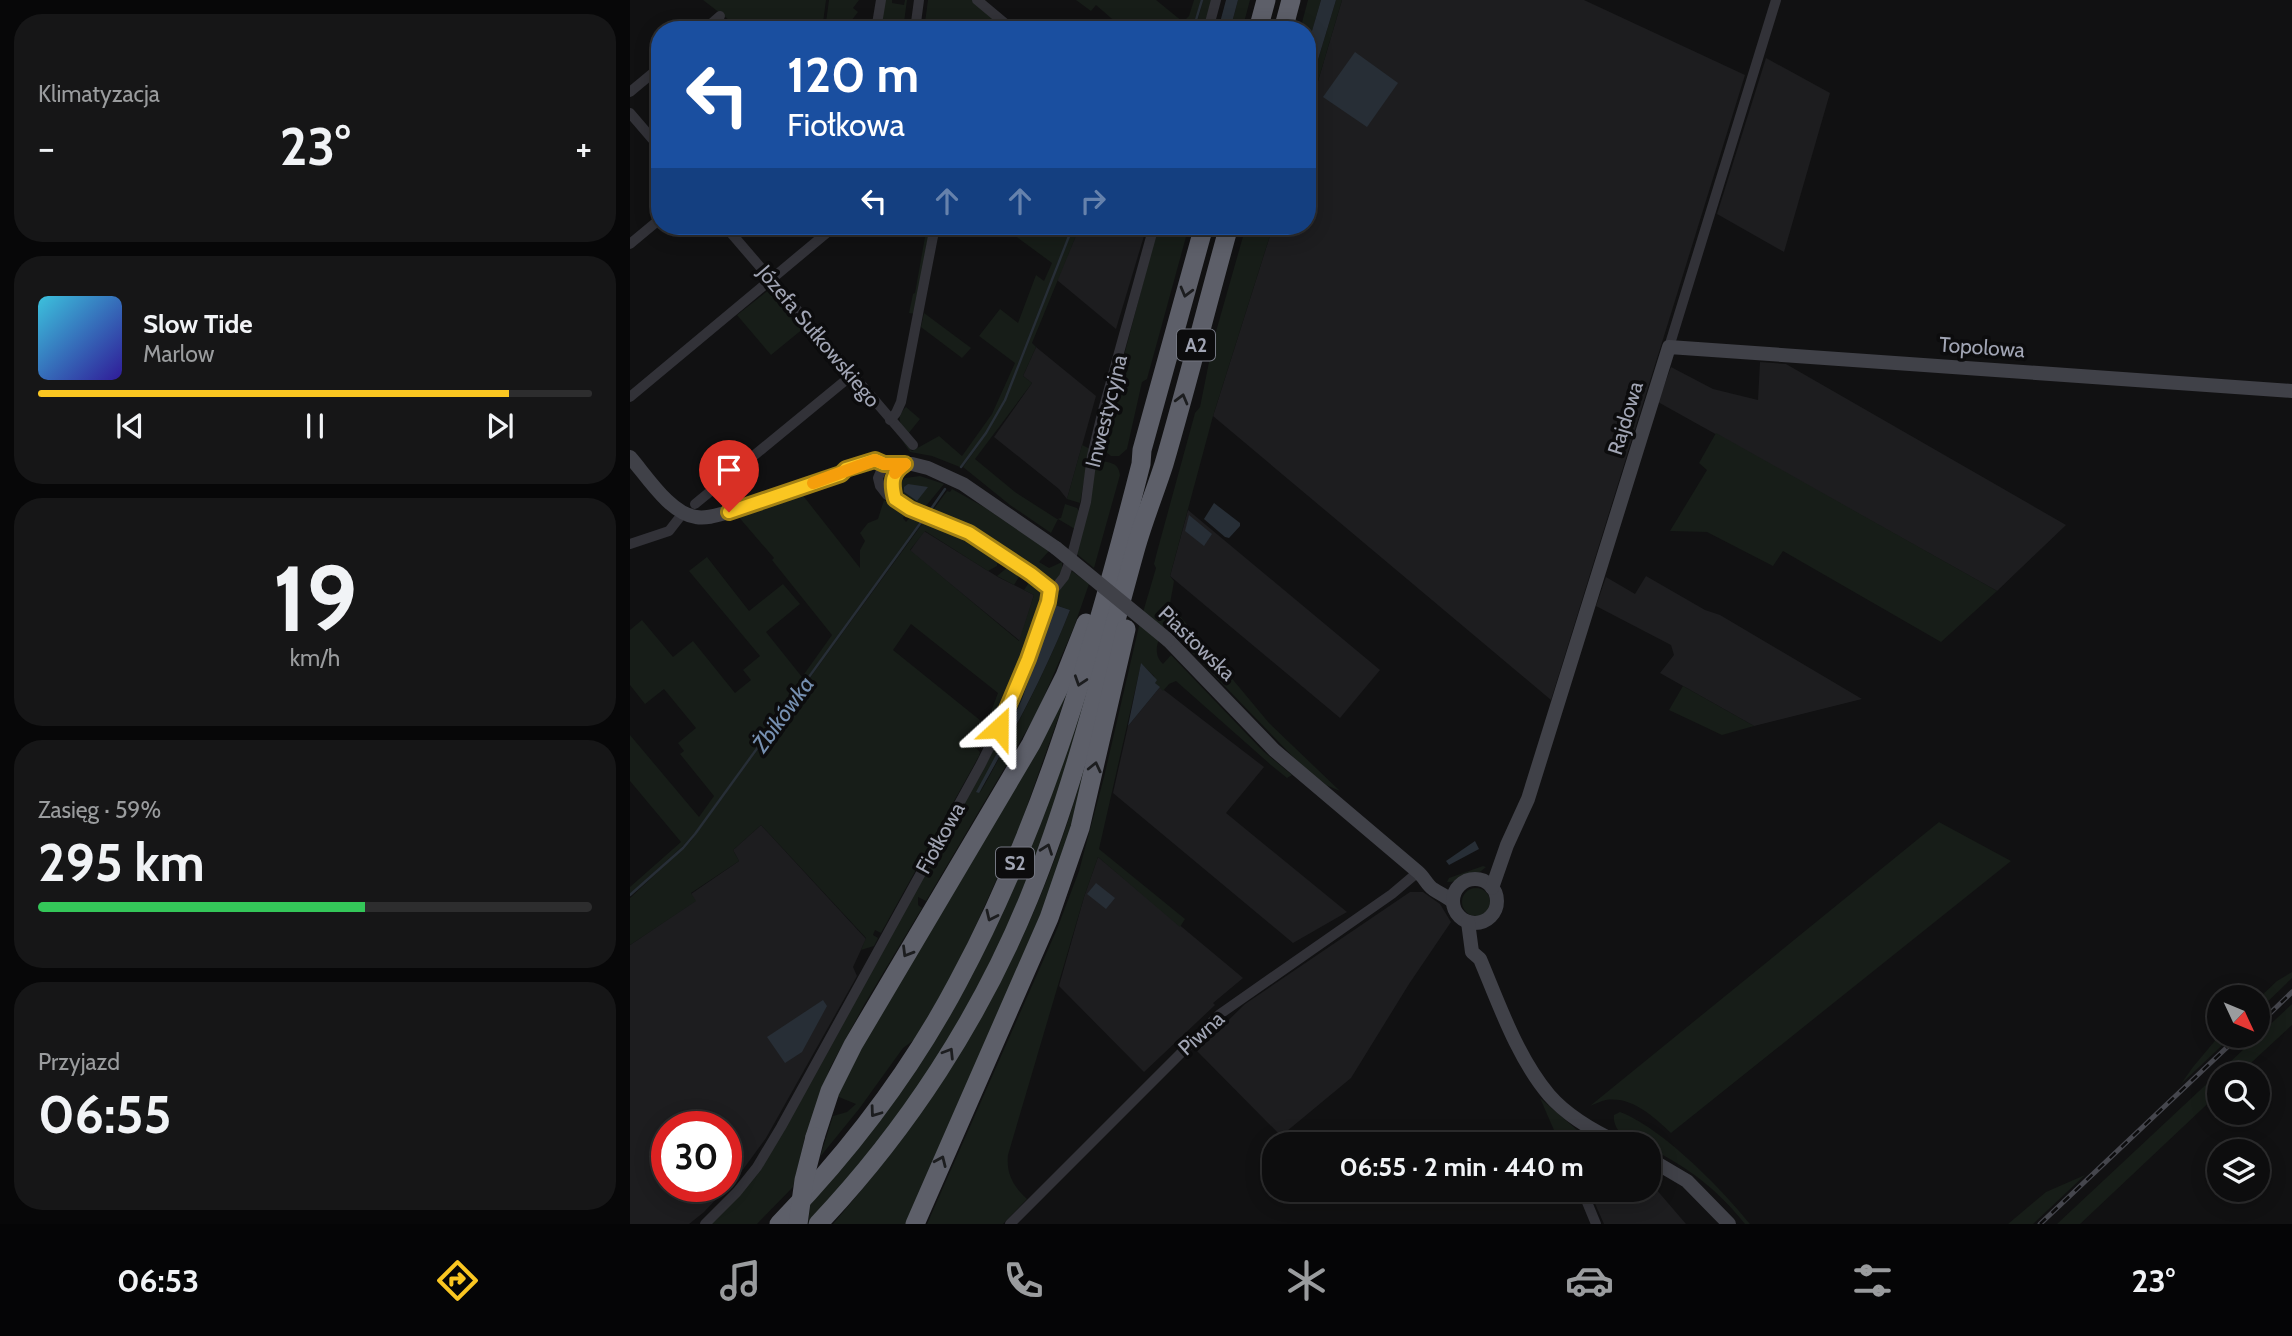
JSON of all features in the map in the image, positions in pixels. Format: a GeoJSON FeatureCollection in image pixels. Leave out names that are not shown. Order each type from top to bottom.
{"type":"FeatureCollection","features":[{"type":"Feature","properties":{"kind":"highway"},"geometry":{"type":"LineString","coordinates":[[1260,21],[1266,0]]}},
{"type":"Feature","properties":{"kind":"highway"},"geometry":{"type":"LineString","coordinates":[[1285,21],[1291,0]]}},
{"type":"Feature","properties":{"kind":"highway","name":"S2"},"geometry":{"type":"LineString","coordinates":[[779,1224],[849,1146],[916,1053],[957,984],[993,913],[1035,813],[1081,681],[1112,578],[1142,450],[1202,235]]}},
{"type":"Feature","properties":{"kind":"highway","name":"A2"},"geometry":{"type":"LineString","coordinates":[[1164,465],[1227,235]]}},
{"type":"Feature","properties":{"kind":"highway"},"geometry":{"type":"LineString","coordinates":[[798,1224],[804,1180],[830,1091],[853,1045],[1014,775],[1065,677],[1096,597],[1133,467],[1142,450]]}},
{"type":"Feature","properties":{"kind":"highway"},"geometry":{"type":"LineString","coordinates":[[915,1224],[1049,918],[1072,854],[1093,777],[1164,465]]}},
{"type":"Feature","properties":{"kind":"highway","name":"S2"},"geometry":{"type":"LineString","coordinates":[[818,1224],[864,1172],[924,1091],[969,1020],[1014,933],[1060,815],[1137,543],[1164,465]]}},
{"type":"Feature","properties":{"kind":"street"},"geometry":{"type":"LineString","coordinates":[[878,21],[881,0]]}},
{"type":"Feature","properties":{"kind":"street"},"geometry":{"type":"LineString","coordinates":[[916,21],[919,0]]}},
{"type":"Feature","properties":{"kind":"street"},"geometry":{"type":"LineString","coordinates":[[977,0],[1002,21]]}},
{"type":"Feature","properties":{"kind":"street"},"geometry":{"type":"LineString","coordinates":[[1210,21],[1216,0]]}},
{"type":"Feature","properties":{"kind":"street","name":"Rajdowa"},"geometry":{"type":"LineString","coordinates":[[1493,888],[1493,881],[1507,845],[1528,799],[1776,0]]}},
{"type":"Feature","properties":{"kind":"street"},"geometry":{"type":"LineString","coordinates":[[714,21],[720,16]]}},
{"type":"Feature","properties":{"kind":"street"},"geometry":{"type":"LineString","coordinates":[[630,92],[651,74]]}},
{"type":"Feature","properties":{"kind":"street"},"geometry":{"type":"LineString","coordinates":[[630,113],[651,138]]}},
{"type":"Feature","properties":{"kind":"street"},"geometry":{"type":"LineString","coordinates":[[630,244],[651,226]]}},
{"type":"Feature","properties":{"kind":"street","name":"Józefa Sułkowskiego"},"geometry":{"type":"LineString","coordinates":[[733,235],[913,445]]}},
{"type":"Feature","properties":{"kind":"street"},"geometry":{"type":"LineString","coordinates":[[630,397],[824,235]]}},
{"type":"Feature","properties":{"kind":"street"},"geometry":{"type":"LineString","coordinates":[[890,420],[901,402],[933,235]]}},
{"type":"Feature","properties":{"kind":"street","name":"Inwestycyjna"},"geometry":{"type":"LineString","coordinates":[[1050,589],[1056,587],[1064,578],[1072,555],[1086,502],[1092,456],[1102,414],[1152,235]]}},
{"type":"Feature","properties":{"kind":"street","name":"Topolowa"},"geometry":{"type":"LineString","coordinates":[[1669,347],[2292,391]]}},
{"type":"Feature","properties":{"kind":"street"},"geometry":{"type":"LineString","coordinates":[[695,504],[852,375]]}},
{"type":"Feature","properties":{"kind":"street"},"geometry":{"type":"LineString","coordinates":[[630,457],[671,505],[696,517],[713,516],[841,474],[846,469],[875,460],[884,464],[912,465]]}},
{"type":"Feature","properties":{"kind":"street"},"geometry":{"type":"LineString","coordinates":[[884,464],[879,483],[887,495],[910,509],[969,533],[1011,559],[1050,589]]}},
{"type":"Feature","properties":{"kind":"street"},"geometry":{"type":"LineString","coordinates":[[895,499],[893,477],[898,469],[912,465]]}},
{"type":"Feature","properties":{"kind":"street","name":"Piastowska"},"geometry":{"type":"LineString","coordinates":[[912,465],[945,474],[963,484],[1056,548],[1168,640],[1279,755],[1422,875],[1432,889],[1453,902]]}},
{"type":"Feature","properties":{"kind":"street"},"geometry":{"type":"LineString","coordinates":[[630,544],[669,531],[683,513]]}},
{"type":"Feature","properties":{"kind":"street","name":"Fiołkowa"},"geometry":{"type":"LineString","coordinates":[[705,1224],[757,1167],[781,1127],[981,764],[1008,710],[1048,602],[1050,589]]}},
{"type":"Feature","properties":{"kind":"street","name":"Rajdowa"},"geometry":{"type":"LineString","coordinates":[[1479,880],[1497,854],[1507,845]]}},
{"type":"Feature","properties":{"kind":"street","name":"Piastowska"},"geometry":{"type":"LineString","coordinates":[[1422,875],[1452,888],[1458,887]]}},
{"type":"Feature","properties":{"kind":"street","name":"Piwna"},"geometry":{"type":"LineString","coordinates":[[1010,1224],[1220,1014],[1422,875]]}},
{"type":"Feature","properties":{"kind":"street"},"geometry":{"type":"LineString","coordinates":[[1479,880],[1493,888],[1496,908],[1491,916],[1475,922],[1457,914],[1453,902],[1458,887],[1465,882],[1479,880]]}},
{"type":"Feature","properties":{"kind":"street"},"geometry":{"type":"LineString","coordinates":[[1475,922],[1472,952],[1480,959],[1519,1047],[1537,1079],[1549,1096],[1566,1112],[1595,1131]]}},
{"type":"Feature","properties":{"kind":"street"},"geometry":{"type":"LineString","coordinates":[[1661,1166],[1686,1181],[1729,1224]]}},
{"type":"Feature","properties":{"kind":"street"},"geometry":{"type":"LineString","coordinates":[[1587,1202],[1597,1224]]}},
{"type":"Feature","properties":{"kind":"shaded area"},"geometry":{"type":"Polygon","coordinates":[[[703,0],[826,0],[823,21],[730,21],[703,0]]]}},
{"type":"Feature","properties":{"kind":"shaded area"},"geometry":{"type":"Polygon","coordinates":[[[829,0],[859,0],[853,8],[858,12],[851,21],[826,21],[829,0]]]}},
{"type":"Feature","properties":{"kind":"shaded area"},"geometry":{"type":"Polygon","coordinates":[[[885,0],[904,5],[907,0],[904,21],[881,21],[885,0]]]}},
{"type":"Feature","properties":{"kind":"shaded area"},"geometry":{"type":"Polygon","coordinates":[[[928,0],[973,0],[998,21],[925,21],[928,0]]]}},
{"type":"Feature","properties":{"kind":"shaded area"},"geometry":{"type":"Polygon","coordinates":[[[1076,0],[1156,0],[1182,21],[1115,21],[1096,5],[1091,11],[1076,0]]]}},
{"type":"Feature","properties":{"kind":"shaded area"},"geometry":{"type":"Polygon","coordinates":[[[1194,0],[1201,0],[1195,21],[1184,21],[1189,16],[1194,0]]]}},
{"type":"Feature","properties":{"kind":"shaded area"},"geometry":{"type":"Polygon","coordinates":[[[1203,0],[1212,0],[1206,21],[1197,21],[1203,0]]]}},
{"type":"Feature","properties":{"kind":"shaded area"},"geometry":{"type":"Polygon","coordinates":[[[1226,0],[1238,0],[1232,21],[1220,21],[1226,0]]]}},
{"type":"Feature","properties":{"kind":"shaded area"},"geometry":{"type":"Polygon","coordinates":[[[1238,0],[1250,0],[1244,21],[1232,21],[1238,0]]]}},
{"type":"Feature","properties":{"kind":"shaded area"},"geometry":{"type":"Polygon","coordinates":[[[1308,0],[1321,0],[1315,21],[1302,21],[1308,0]]]}},
{"type":"Feature","properties":{"kind":"shaded area"},"geometry":{"type":"Polygon","coordinates":[[[1321,0],[1336,0],[1316,66],[1316,21],[1321,0]]]}},
{"type":"Feature","properties":{"kind":"shaded area"},"geometry":{"type":"Polygon","coordinates":[[[1336,0],[1342,0],[1316,88],[1316,66],[1336,0]]]}},
{"type":"Feature","properties":{"kind":"shaded area"},"geometry":{"type":"Polygon","coordinates":[[[1342,0],[1584,0],[1745,75],[1551,700],[1213,416],[1270,235],[1316,235],[1316,88],[1342,0]]]}},
{"type":"Feature","properties":{"kind":"shaded area"},"geometry":{"type":"Polygon","coordinates":[[[1355,52],[1398,83],[1367,127],[1323,97],[1355,52]]]}},
{"type":"Feature","properties":{"kind":"shaded area"},"geometry":{"type":"Polygon","coordinates":[[[1766,58],[1830,93],[1784,252],[1717,214],[1766,58]]]}},
{"type":"Feature","properties":{"kind":"shaded area"},"geometry":{"type":"Polygon","coordinates":[[[925,235],[929,235],[915,314],[909,313],[925,235]]]}},
{"type":"Feature","properties":{"kind":"shaded area"},"geometry":{"type":"Polygon","coordinates":[[[1014,235],[1068,235],[1003,402],[989,428],[960,467],[932,456],[910,452],[901,439],[912,451],[939,436],[962,456],[992,414],[1015,363],[979,336],[1000,309],[1018,323],[1036,275],[1044,281],[1052,263],[1014,235]]]}},
{"type":"Feature","properties":{"kind":"shaded area"},"geometry":{"type":"Polygon","coordinates":[[[1070,235],[1076,235],[1032,343],[1036,347],[1023,376],[1032,383],[975,459],[1015,492],[1057,519],[1061,518],[1065,504],[1077,508],[1079,511],[1075,529],[1058,519],[1051,533],[1010,505],[963,467],[987,433],[1008,395],[1070,235]]]}},
{"type":"Feature","properties":{"kind":"shaded area"},"geometry":{"type":"Polygon","coordinates":[[[1076,235],[1144,235],[1116,329],[1057,280],[1076,235]]]}},
{"type":"Feature","properties":{"kind":"shaded area"},"geometry":{"type":"Polygon","coordinates":[[[1156,235],[1187,235],[1147,379],[1142,382],[1127,449],[1119,456],[1111,456],[1100,447],[1156,235]]]}},
{"type":"Feature","properties":{"kind":"shaded area"},"geometry":{"type":"Polygon","coordinates":[[[1243,235],[1270,235],[1213,416],[1170,576],[1174,581],[1170,604],[1269,723],[1340,791],[1326,785],[1299,763],[1179,639],[1188,629],[1186,626],[1172,621],[1165,625],[1157,650],[1163,664],[1171,655],[1263,751],[1292,775],[1287,778],[1176,681],[1163,691],[1155,683],[1154,676],[1141,664],[1099,849],[1185,919],[1180,927],[1098,857],[1008,1155],[1012,1180],[1027,1199],[1003,1224],[927,1224],[1057,929],[1079,871],[1139,626],[1156,568],[1154,564],[1157,552],[1195,413],[1200,407],[1213,342],[1243,235]]]}},
{"type":"Feature","properties":{"kind":"shaded area"},"geometry":{"type":"Polygon","coordinates":[[[770,289],[804,328],[771,355],[737,315],[770,289]]]}},
{"type":"Feature","properties":{"kind":"shaded area"},"geometry":{"type":"Polygon","coordinates":[[[924,313],[971,348],[962,358],[921,327],[924,313]]]}},
{"type":"Feature","properties":{"kind":"shaded area"},"geometry":{"type":"Polygon","coordinates":[[[1036,347],[1096,396],[1067,499],[1059,489],[994,437],[1032,383],[1023,376],[1036,347]]]}},
{"type":"Feature","properties":{"kind":"shaded area"},"geometry":{"type":"Polygon","coordinates":[[[1760,362],[1786,364],[2066,525],[1997,591],[1658,402],[1671,367],[1713,389],[1758,400],[1760,362]]]}},
{"type":"Feature","properties":{"kind":"shaded area"},"geometry":{"type":"Polygon","coordinates":[[[906,407],[920,419],[908,434],[900,421],[906,407]]]}},
{"type":"Feature","properties":{"kind":"shaded area"},"geometry":{"type":"Polygon","coordinates":[[[1716,433],[1997,591],[1941,642],[1783,551],[1773,566],[1707,532],[1670,531],[1707,470],[1699,463],[1716,433]]]}},
{"type":"Feature","properties":{"kind":"shaded area"},"geometry":{"type":"Polygon","coordinates":[[[1082,445],[1090,449],[1080,503],[1067,499],[1082,445]]]}},
{"type":"Feature","properties":{"kind":"shaded area"},"geometry":{"type":"Polygon","coordinates":[[[1102,461],[1116,466],[1120,475],[1094,568],[1077,554],[1096,464],[1102,461]]]}},
{"type":"Feature","properties":{"kind":"shaded area"},"geometry":{"type":"Polygon","coordinates":[[[920,476],[944,484],[926,506],[933,510],[947,491],[952,489],[1049,551],[1039,562],[1049,568],[1062,562],[1062,573],[1056,580],[1050,581],[981,534],[905,499],[896,484],[905,478],[920,476]]]}},
{"type":"Feature","properties":{"kind":"shaded area"},"geometry":{"type":"Polygon","coordinates":[[[908,484],[928,487],[917,501],[904,492],[904,487],[908,484]]]}},
{"type":"Feature","properties":{"kind":"shaded area"},"geometry":{"type":"Polygon","coordinates":[[[801,493],[860,568],[860,550],[865,541],[860,533],[868,523],[878,519],[884,500],[906,513],[903,518],[906,522],[912,515],[922,519],[694,834],[630,894],[630,887],[681,842],[630,781],[630,735],[699,817],[714,796],[680,754],[684,751],[678,743],[696,728],[664,689],[645,704],[630,685],[630,630],[642,620],[673,657],[693,641],[735,693],[751,680],[743,670],[760,656],[689,571],[707,557],[749,611],[783,584],[800,604],[766,632],[802,677],[832,635],[772,560],[774,558],[737,515],[801,493]]]}},
{"type":"Feature","properties":{"kind":"shaded area"},"geometry":{"type":"Polygon","coordinates":[[[1214,503],[1240,523],[1229,538],[1204,519],[1214,503]]]}},
{"type":"Feature","properties":{"kind":"shaded area"},"geometry":{"type":"Polygon","coordinates":[[[1188,510],[1380,670],[1340,718],[1170,576],[1188,510]]]}},
{"type":"Feature","properties":{"kind":"shaded area"},"geometry":{"type":"Polygon","coordinates":[[[1189,515],[1212,534],[1204,546],[1185,531],[1189,515]]]}},
{"type":"Feature","properties":{"kind":"shaded area"},"geometry":{"type":"Polygon","coordinates":[[[925,520],[953,530],[992,551],[998,558],[997,566],[988,571],[925,531],[910,550],[1019,641],[1034,595],[1024,590],[1033,580],[1042,590],[1043,601],[1010,692],[1004,693],[1006,701],[1003,708],[997,707],[995,710],[1000,717],[985,746],[969,736],[967,739],[980,752],[979,756],[881,933],[875,930],[873,935],[878,938],[874,946],[861,950],[866,938],[761,825],[733,850],[739,861],[691,893],[696,901],[630,945],[630,898],[691,841],[925,520]],[[911,624],[893,650],[986,725],[998,693],[911,624]]]}},
{"type":"Feature","properties":{"kind":"shaded area"},"geometry":{"type":"Polygon","coordinates":[[[924,531],[998,577],[1034,595],[1020,641],[910,551],[924,531]]]}},
{"type":"Feature","properties":{"kind":"shaded area"},"geometry":{"type":"Polygon","coordinates":[[[1009,566],[1019,577],[1014,585],[997,576],[1009,566]]]}},
{"type":"Feature","properties":{"kind":"shaded area"},"geometry":{"type":"Polygon","coordinates":[[[1072,571],[1089,584],[1074,627],[1037,713],[926,901],[918,897],[918,905],[922,908],[830,1068],[805,1137],[793,1187],[757,1224],[711,1224],[733,1202],[742,1202],[742,1186],[981,773],[1013,711],[1052,602],[1072,571]],[[1055,605],[1022,699],[980,793],[1016,726],[1070,610],[1055,605]]]}},
{"type":"Feature","properties":{"kind":"shaded area"},"geometry":{"type":"Polygon","coordinates":[[[1646,576],[1705,610],[1720,615],[1862,699],[1754,726],[1660,673],[1674,655],[1671,645],[1596,606],[1606,577],[1635,594],[1646,576]]]}},
{"type":"Feature","properties":{"kind":"shaded area"},"geometry":{"type":"Polygon","coordinates":[[[1055,605],[1070,610],[1060,634],[1016,726],[979,793],[976,792],[1022,699],[1055,605]]]}},
{"type":"Feature","properties":{"kind":"shaded area"},"geometry":{"type":"Polygon","coordinates":[[[1105,624],[1075,746],[1013,921],[931,1073],[811,1224],[808,1224],[811,1198],[930,1042],[1105,624]]]}},
{"type":"Feature","properties":{"kind":"shaded area"},"geometry":{"type":"Polygon","coordinates":[[[1141,663],[1160,687],[1128,726],[1141,663]]]}},
{"type":"Feature","properties":{"kind":"shaded area"},"geometry":{"type":"Polygon","coordinates":[[[1075,670],[1019,829],[950,979],[914,1040],[903,1048],[820,1157],[833,1116],[847,1112],[856,1104],[834,1095],[1075,670]]]}},
{"type":"Feature","properties":{"kind":"shaded area"},"geometry":{"type":"Polygon","coordinates":[[[1683,686],[1754,726],[1722,735],[1669,710],[1683,686]]]}},
{"type":"Feature","properties":{"kind":"shaded area"},"geometry":{"type":"Polygon","coordinates":[[[1160,687],[1264,767],[1226,813],[1347,912],[1293,943],[1113,793],[1128,726],[1160,687]]]}},
{"type":"Feature","properties":{"kind":"shaded area"},"geometry":{"type":"Polygon","coordinates":[[[1102,704],[1061,869],[909,1224],[833,1224],[925,1106],[978,1022],[1002,978],[1053,865],[1076,797],[1102,704]]]}},
{"type":"Feature","properties":{"kind":"shaded area"},"geometry":{"type":"Polygon","coordinates":[[[1939,822],[2011,861],[1671,1133],[1642,1109],[1625,1101],[1606,1100],[1590,1106],[1939,822]]]}},
{"type":"Feature","properties":{"kind":"shaded area"},"geometry":{"type":"Polygon","coordinates":[[[761,825],[866,939],[853,967],[857,976],[766,1138],[742,1171],[742,1111],[651,1111],[651,1202],[713,1202],[689,1224],[630,1224],[630,945],[695,901],[691,894],[739,861],[733,850],[761,825]]]}},
{"type":"Feature","properties":{"kind":"shaded area"},"geometry":{"type":"Polygon","coordinates":[[[1475,841],[1479,849],[1449,865],[1446,861],[1475,841]]]}},
{"type":"Feature","properties":{"kind":"shaded area"},"geometry":{"type":"Polygon","coordinates":[[[1098,857],[1243,978],[1213,1003],[1215,1005],[1144,1072],[1059,986],[1098,857]]]}},
{"type":"Feature","properties":{"kind":"shaded area"},"geometry":{"type":"Polygon","coordinates":[[[1486,867],[1473,876],[1447,882],[1449,878],[1486,867]]]}},
{"type":"Feature","properties":{"kind":"shaded area"},"geometry":{"type":"Polygon","coordinates":[[[1096,883],[1115,898],[1106,909],[1087,894],[1096,883]]]}},
{"type":"Feature","properties":{"kind":"shaded area"},"geometry":{"type":"Polygon","coordinates":[[[1476,888],[1486,892],[1490,902],[1486,912],[1476,916],[1466,912],[1462,902],[1466,892],[1476,888]]]}},
{"type":"Feature","properties":{"kind":"shaded area"},"geometry":{"type":"Polygon","coordinates":[[[1410,892],[1423,892],[1440,904],[1451,922],[1351,1078],[1286,1132],[1277,1132],[1197,1051],[1245,1004],[1410,892]]]}},
{"type":"Feature","properties":{"kind":"shaded area"},"geometry":{"type":"Polygon","coordinates":[[[2292,972],[2292,978],[2270,999],[2270,988],[2292,972]]]}},
{"type":"Feature","properties":{"kind":"shaded area"},"geometry":{"type":"Polygon","coordinates":[[[823,1000],[827,1006],[802,1052],[785,1063],[767,1037],[823,1000]]]}},
{"type":"Feature","properties":{"kind":"shaded area"},"geometry":{"type":"Polygon","coordinates":[[[2292,1004],[2292,1025],[2270,1045],[2270,1025],[2292,1004]]]}},
{"type":"Feature","properties":{"kind":"shaded area"},"geometry":{"type":"Polygon","coordinates":[[[2209,1048],[2219,1048],[2181,1084],[2209,1048]]]}},
{"type":"Feature","properties":{"kind":"shaded area"},"geometry":{"type":"Polygon","coordinates":[[[2245,1048],[2267,1048],[2252,1062],[2230,1062],[2245,1048]]]}},
{"type":"Feature","properties":{"kind":"shaded area"},"geometry":{"type":"Polygon","coordinates":[[[2207,1084],[2207,1104],[2080,1224],[2057,1224],[2207,1084]]]}},
{"type":"Feature","properties":{"kind":"shaded area"},"geometry":{"type":"Polygon","coordinates":[[[1540,1098],[1578,1132],[1555,1132],[1540,1098]]]}},
{"type":"Feature","properties":{"kind":"shaded area"},"geometry":{"type":"Polygon","coordinates":[[[1620,1112],[1655,1132],[1620,1132],[1616,1127],[1614,1115],[1620,1112]]]}},
{"type":"Feature","properties":{"kind":"shaded area"},"geometry":{"type":"Polygon","coordinates":[[[1661,1136],[1707,1177],[1750,1224],[1745,1224],[1713,1190],[1661,1154],[1661,1136]]]}},
{"type":"Feature","properties":{"kind":"shaded area"},"geometry":{"type":"Polygon","coordinates":[[[2085,1175],[2033,1224],[2008,1224],[2046,1192],[2085,1175]]]}},
{"type":"Feature","properties":{"kind":"shaded area"},"geometry":{"type":"Polygon","coordinates":[[[1661,1195],[1686,1224],[1604,1224],[1594,1202],[1661,1202],[1661,1195]]]}},
{"type":"Feature","properties":{"kind":"waterway","name":"Żbikówka"},"geometry":{"type":"LineString","coordinates":[[1196,21],[1202,0]]}},
{"type":"Feature","properties":{"kind":"waterway","name":"Żbikówka"},"geometry":{"type":"LineString","coordinates":[[961,467],[986,433],[1005,400],[1069,235]]}},
{"type":"Feature","properties":{"kind":"waterway","name":"Żbikówka"},"geometry":{"type":"LineString","coordinates":[[931,509],[945,489]]}},
{"type":"Feature","properties":{"kind":"waterway","name":"Żbikówka"},"geometry":{"type":"LineString","coordinates":[[630,895],[695,834],[922,521]]}},
{"type":"Feature","properties":{"kind":"railway"},"geometry":{"type":"LineString","coordinates":[[2270,1013],[2292,992]]}},
{"type":"Feature","properties":{"kind":"railway"},"geometry":{"type":"LineString","coordinates":[[2040,1224],[2226,1048]]}},
{"type":"Feature","properties":{"kind":"slow traffic"},"geometry":{"type":"LineString","coordinates":[[813,483],[875,460],[884,464],[905,464],[895,473]]}},
{"type":"Feature","properties":{"kind":"route"},"geometry":{"type":"LineString","coordinates":[[729,512],[875,460],[884,464],[905,464],[893,477],[895,499],[910,509],[969,533],[1001,552],[1050,589],[1028,659],[999,728]]}}]}
